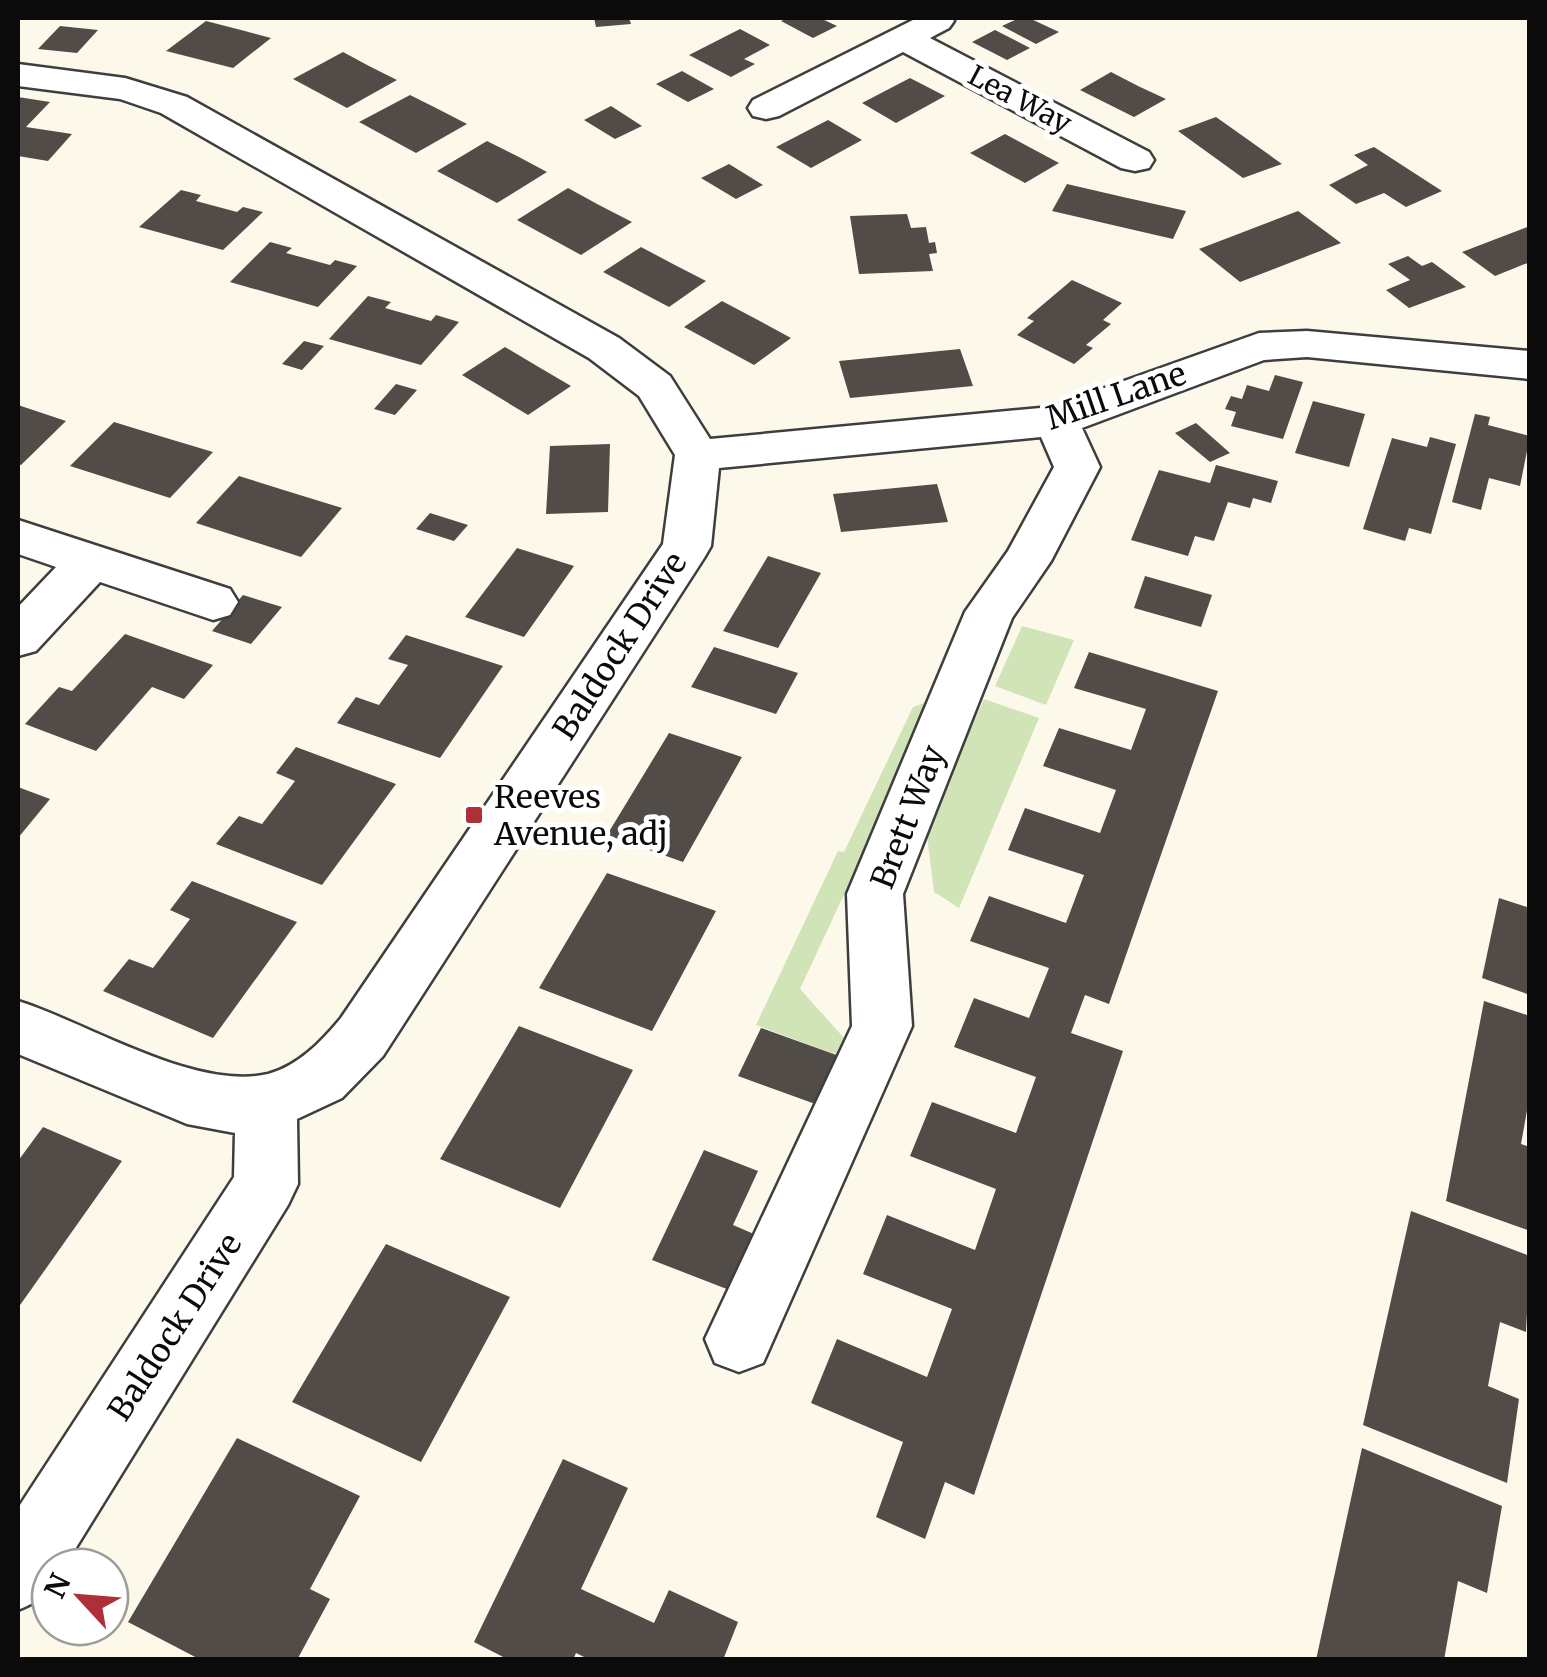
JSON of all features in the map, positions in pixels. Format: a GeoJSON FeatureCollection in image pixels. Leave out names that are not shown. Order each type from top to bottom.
{"type":"FeatureCollection","features":[{"type":"Feature","properties":{"kind":"street"},"geometry":{"type":"LineString","coordinates":[[766,108],[944,18]]}},
{"type":"Feature","properties":{"kind":"street","name":"Lea Way"},"geometry":{"type":"LineString","coordinates":[[904,39],[1135,160]]}},
{"type":"Feature","properties":{"kind":"street"},"geometry":{"type":"LineString","coordinates":[[18,76],[125,89],[191,115],[604,348],[655,386],[698,454]]}},
{"type":"Feature","properties":{"kind":"street","name":"Mill Lane"},"geometry":{"type":"LineString","coordinates":[[698,454],[1056,421],[1259,347],[1307,344],[1530,365]]}},
{"type":"Feature","properties":{"kind":"street","name":"Brett Way"},"geometry":{"type":"LineString","coordinates":[[739,1339],[882,1026],[874,894],[990,612],[1027,561],[1076,467],[1056,421]]}},
{"type":"Feature","properties":{"kind":"street","name":"Baldock Drive"},"geometry":{"type":"LineString","coordinates":[[18,1572],[266,1184],[266,1102],[306,1089],[338,1068],[362,1037],[688,546],[698,454]]}},
{"type":"Feature","properties":{"kind":"street"},"geometry":{"type":"LineString","coordinates":[[18,537],[213,602]]}},
{"type":"Feature","properties":{"kind":"street"},"geometry":{"type":"LineString","coordinates":[[18,638],[90,562]]}},
{"type":"Feature","properties":{"kind":"street"},"geometry":{"type":"LineString","coordinates":[[18,1026],[187,1096],[230,1106],[266,1102]]}},
{"type":"Feature","properties":{"kind":"green space"},"geometry":{"type":"Polygon","coordinates":[[[1022,626],[1074,640],[1046,705],[995,686],[1022,626]]]}},
{"type":"Feature","properties":{"kind":"green space"},"geometry":{"type":"Polygon","coordinates":[[[935,699],[800,989],[845,1039],[839,1056],[756,1025],[838,851],[844,852],[913,707],[935,699]]]}},
{"type":"Feature","properties":{"kind":"green space"},"geometry":{"type":"Polygon","coordinates":[[[984,699],[1039,718],[959,908],[934,892],[926,828],[984,699]]]}},
{"type":"Feature","properties":{"kind":"building"},"geometry":{"type":"Polygon","coordinates":[[[594,18],[629,18],[631,24],[596,27],[594,18]]]}},
{"type":"Feature","properties":{"kind":"building"},"geometry":{"type":"Polygon","coordinates":[[[820,18],[837,26],[813,38],[781,21],[820,18]]]}},
{"type":"Feature","properties":{"kind":"building"},"geometry":{"type":"Polygon","coordinates":[[[1029,18],[1059,32],[1036,44],[1002,26],[1029,18]]]}},
{"type":"Feature","properties":{"kind":"building"},"geometry":{"type":"Polygon","coordinates":[[[206,21],[271,38],[233,68],[166,51],[206,21]]]}},
{"type":"Feature","properties":{"kind":"building"},"geometry":{"type":"Polygon","coordinates":[[[60,26],[98,30],[77,53],[38,49],[60,26]]]}},
{"type":"Feature","properties":{"kind":"building"},"geometry":{"type":"Polygon","coordinates":[[[740,29],[770,45],[744,59],[755,64],[731,77],[689,55],[740,29]]]}},
{"type":"Feature","properties":{"kind":"building"},"geometry":{"type":"Polygon","coordinates":[[[995,30],[1030,48],[1007,60],[972,42],[995,30]]]}},
{"type":"Feature","properties":{"kind":"building"},"geometry":{"type":"Polygon","coordinates":[[[343,52],[397,80],[347,108],[293,79],[343,52]]]}},
{"type":"Feature","properties":{"kind":"building"},"geometry":{"type":"Polygon","coordinates":[[[682,71],[714,89],[688,102],[656,84],[682,71]]]}},
{"type":"Feature","properties":{"kind":"building"},"geometry":{"type":"Polygon","coordinates":[[[1111,72],[1166,99],[1134,117],[1080,90],[1111,72]]]}},
{"type":"Feature","properties":{"kind":"building"},"geometry":{"type":"Polygon","coordinates":[[[910,78],[945,96],[896,123],[862,103],[910,78]]]}},
{"type":"Feature","properties":{"kind":"building"},"geometry":{"type":"Polygon","coordinates":[[[410,95],[467,124],[416,153],[359,122],[410,95]]]}},
{"type":"Feature","properties":{"kind":"building"},"geometry":{"type":"Polygon","coordinates":[[[18,97],[50,102],[26,127],[72,134],[48,161],[18,156],[18,97]]]}},
{"type":"Feature","properties":{"kind":"building"},"geometry":{"type":"Polygon","coordinates":[[[611,106],[642,126],[615,139],[584,120],[611,106]]]}},
{"type":"Feature","properties":{"kind":"building"},"geometry":{"type":"Polygon","coordinates":[[[1216,117],[1282,164],[1243,178],[1178,131],[1216,117]]]}},
{"type":"Feature","properties":{"kind":"building"},"geometry":{"type":"Polygon","coordinates":[[[828,120],[862,140],[811,168],[776,147],[828,120]]]}},
{"type":"Feature","properties":{"kind":"building"},"geometry":{"type":"Polygon","coordinates":[[[1005,134],[1059,163],[1025,183],[970,153],[1005,134]]]}},
{"type":"Feature","properties":{"kind":"building"},"geometry":{"type":"Polygon","coordinates":[[[487,141],[547,172],[497,203],[437,171],[487,141]]]}},
{"type":"Feature","properties":{"kind":"building"},"geometry":{"type":"Polygon","coordinates":[[[1374,147],[1442,191],[1406,207],[1384,193],[1356,204],[1329,185],[1368,165],[1354,155],[1374,147]]]}},
{"type":"Feature","properties":{"kind":"building"},"geometry":{"type":"Polygon","coordinates":[[[729,164],[763,185],[736,199],[701,178],[729,164]]]}},
{"type":"Feature","properties":{"kind":"building"},"geometry":{"type":"Polygon","coordinates":[[[1067,184],[1186,211],[1173,239],[1052,211],[1067,184]]]}},
{"type":"Feature","properties":{"kind":"building"},"geometry":{"type":"Polygon","coordinates":[[[568,188],[632,222],[581,255],[517,220],[568,188]]]}},
{"type":"Feature","properties":{"kind":"building"},"geometry":{"type":"Polygon","coordinates":[[[181,190],[201,195],[196,201],[237,212],[243,207],[263,212],[223,250],[139,227],[181,190]]]}},
{"type":"Feature","properties":{"kind":"building"},"geometry":{"type":"Polygon","coordinates":[[[1298,211],[1341,243],[1240,282],[1199,249],[1298,211]]]}},
{"type":"Feature","properties":{"kind":"building"},"geometry":{"type":"Polygon","coordinates":[[[907,214],[911,228],[926,227],[929,243],[935,242],[937,253],[929,254],[933,271],[859,274],[850,216],[907,214]]]}},
{"type":"Feature","properties":{"kind":"building"},"geometry":{"type":"Polygon","coordinates":[[[1530,226],[1530,262],[1495,276],[1462,252],[1530,226]]]}},
{"type":"Feature","properties":{"kind":"building"},"geometry":{"type":"Polygon","coordinates":[[[270,242],[292,248],[286,253],[330,265],[335,260],[357,266],[318,307],[230,282],[270,242]]]}},
{"type":"Feature","properties":{"kind":"building"},"geometry":{"type":"Polygon","coordinates":[[[641,247],[706,281],[669,307],[603,272],[641,247]]]}},
{"type":"Feature","properties":{"kind":"building"},"geometry":{"type":"Polygon","coordinates":[[[1408,256],[1422,266],[1432,262],[1466,287],[1409,308],[1386,290],[1410,280],[1388,264],[1408,256]]]}},
{"type":"Feature","properties":{"kind":"building"},"geometry":{"type":"Polygon","coordinates":[[[1072,280],[1122,303],[1103,320],[1111,324],[1086,345],[1093,348],[1074,364],[1017,335],[1034,321],[1027,318],[1072,280]]]}},
{"type":"Feature","properties":{"kind":"building"},"geometry":{"type":"Polygon","coordinates":[[[368,296],[391,302],[385,308],[431,321],[436,315],[459,322],[421,365],[329,339],[368,296]]]}},
{"type":"Feature","properties":{"kind":"building"},"geometry":{"type":"Polygon","coordinates":[[[722,301],[791,338],[754,365],[684,327],[722,301]]]}},
{"type":"Feature","properties":{"kind":"building"},"geometry":{"type":"Polygon","coordinates":[[[304,341],[324,346],[302,370],[282,364],[304,341]]]}},
{"type":"Feature","properties":{"kind":"building"},"geometry":{"type":"Polygon","coordinates":[[[505,347],[571,386],[528,415],[462,375],[505,347]]]}},
{"type":"Feature","properties":{"kind":"building"},"geometry":{"type":"Polygon","coordinates":[[[960,349],[973,386],[850,398],[839,361],[960,349]]]}},
{"type":"Feature","properties":{"kind":"building"},"geometry":{"type":"Polygon","coordinates":[[[1275,375],[1303,382],[1283,439],[1231,426],[1236,412],[1225,409],[1231,396],[1242,399],[1247,385],[1269,391],[1275,375]]]}},
{"type":"Feature","properties":{"kind":"building"},"geometry":{"type":"Polygon","coordinates":[[[396,384],[417,390],[395,415],[374,409],[396,384]]]}},
{"type":"Feature","properties":{"kind":"building"},"geometry":{"type":"Polygon","coordinates":[[[1313,401],[1365,414],[1349,467],[1295,453],[1313,401]]]}},
{"type":"Feature","properties":{"kind":"building"},"geometry":{"type":"Polygon","coordinates":[[[18,405],[66,421],[21,465],[18,464],[18,405]]]}},
{"type":"Feature","properties":{"kind":"building"},"geometry":{"type":"Polygon","coordinates":[[[1475,414],[1490,417],[1488,425],[1530,436],[1520,486],[1489,478],[1481,510],[1452,502],[1475,414]]]}},
{"type":"Feature","properties":{"kind":"building"},"geometry":{"type":"Polygon","coordinates":[[[114,422],[213,452],[170,498],[70,466],[114,422]]]}},
{"type":"Feature","properties":{"kind":"building"},"geometry":{"type":"Polygon","coordinates":[[[1196,423],[1230,453],[1210,462],[1175,433],[1196,423]]]}},
{"type":"Feature","properties":{"kind":"building"},"geometry":{"type":"Polygon","coordinates":[[[1430,437],[1456,444],[1431,534],[1409,528],[1405,541],[1363,529],[1392,438],[1427,447],[1430,437]]]}},
{"type":"Feature","properties":{"kind":"building"},"geometry":{"type":"Polygon","coordinates":[[[610,444],[608,512],[546,514],[550,446],[610,444]]]}},
{"type":"Feature","properties":{"kind":"building"},"geometry":{"type":"Polygon","coordinates":[[[1216,465],[1278,481],[1271,503],[1253,498],[1250,508],[1228,502],[1214,541],[1195,536],[1188,556],[1131,540],[1159,470],[1210,483],[1216,465]]]}},
{"type":"Feature","properties":{"kind":"building"},"geometry":{"type":"Polygon","coordinates":[[[239,476],[342,508],[301,557],[196,523],[239,476]]]}},
{"type":"Feature","properties":{"kind":"building"},"geometry":{"type":"Polygon","coordinates":[[[937,484],[948,522],[841,532],[833,494],[937,484]]]}},
{"type":"Feature","properties":{"kind":"building"},"geometry":{"type":"Polygon","coordinates":[[[430,513],[468,525],[454,541],[416,529],[430,513]]]}},
{"type":"Feature","properties":{"kind":"building"},"geometry":{"type":"Polygon","coordinates":[[[517,548],[574,566],[524,637],[465,617],[517,548]]]}},
{"type":"Feature","properties":{"kind":"building"},"geometry":{"type":"Polygon","coordinates":[[[768,556],[821,573],[778,648],[723,631],[768,556]]]}},
{"type":"Feature","properties":{"kind":"building"},"geometry":{"type":"Polygon","coordinates":[[[1145,576],[1212,595],[1201,627],[1134,608],[1145,576]]]}},
{"type":"Feature","properties":{"kind":"building"},"geometry":{"type":"Polygon","coordinates":[[[243,595],[282,607],[251,644],[212,631],[243,595]]]}},
{"type":"Feature","properties":{"kind":"building"},"geometry":{"type":"Polygon","coordinates":[[[125,634],[213,665],[184,699],[152,687],[96,751],[25,724],[59,687],[72,691],[125,634]]]}},
{"type":"Feature","properties":{"kind":"building"},"geometry":{"type":"Polygon","coordinates":[[[406,635],[503,666],[440,758],[337,723],[356,697],[379,705],[408,665],[388,659],[406,635]]]}},
{"type":"Feature","properties":{"kind":"building"},"geometry":{"type":"Polygon","coordinates":[[[714,647],[798,673],[776,714],[691,687],[714,647]]]}},
{"type":"Feature","properties":{"kind":"building"},"geometry":{"type":"Polygon","coordinates":[[[1089,652],[1218,691],[1109,1004],[1085,995],[1071,1033],[1123,1051],[974,1495],[945,1482],[925,1539],[876,1517],[903,1442],[811,1403],[837,1339],[927,1377],[952,1309],[863,1274],[887,1215],[975,1250],[996,1189],[910,1156],[932,1102],[1016,1133],[1036,1077],[954,1047],[974,998],[1029,1018],[1049,968],[970,941],[989,896],[1066,923],[1084,875],[1008,850],[1025,808],[1100,833],[1116,790],[1043,766],[1059,728],[1131,750],[1146,709],[1074,688],[1089,652]]]}},
{"type":"Feature","properties":{"kind":"building"},"geometry":{"type":"Polygon","coordinates":[[[669,733],[742,757],[683,862],[607,835],[669,733]]]}},
{"type":"Feature","properties":{"kind":"building"},"geometry":{"type":"Polygon","coordinates":[[[296,747],[396,784],[322,885],[216,844],[239,816],[262,824],[295,781],[276,773],[296,747]]]}},
{"type":"Feature","properties":{"kind":"building"},"geometry":{"type":"Polygon","coordinates":[[[18,787],[50,799],[18,838],[18,787]]]}},
{"type":"Feature","properties":{"kind":"building"},"geometry":{"type":"Polygon","coordinates":[[[607,873],[716,911],[652,1031],[539,988],[607,873]]]}},
{"type":"Feature","properties":{"kind":"building"},"geometry":{"type":"Polygon","coordinates":[[[192,881],[297,922],[213,1038],[103,991],[129,959],[153,968],[190,919],[170,910],[192,881]]]}},
{"type":"Feature","properties":{"kind":"building"},"geometry":{"type":"Polygon","coordinates":[[[1499,898],[1530,908],[1530,995],[1482,978],[1499,898]]]}},
{"type":"Feature","properties":{"kind":"building"},"geometry":{"type":"Polygon","coordinates":[[[1484,1001],[1530,1016],[1530,1094],[1521,1144],[1530,1147],[1530,1231],[1446,1201],[1484,1001]]]}},
{"type":"Feature","properties":{"kind":"building"},"geometry":{"type":"Polygon","coordinates":[[[519,1026],[633,1070],[560,1208],[440,1159],[519,1026]]]}},
{"type":"Feature","properties":{"kind":"building"},"geometry":{"type":"Polygon","coordinates":[[[761,1028],[839,1056],[818,1105],[738,1076],[761,1028]]]}},
{"type":"Feature","properties":{"kind":"building"},"geometry":{"type":"Polygon","coordinates":[[[43,1127],[122,1161],[18,1308],[18,1161],[43,1127]]]}},
{"type":"Feature","properties":{"kind":"building"},"geometry":{"type":"Polygon","coordinates":[[[704,1150],[758,1171],[733,1225],[761,1237],[737,1293],[652,1260],[704,1150]]]}},
{"type":"Feature","properties":{"kind":"building"},"geometry":{"type":"Polygon","coordinates":[[[1411,1211],[1530,1256],[1526,1332],[1500,1322],[1488,1386],[1519,1399],[1507,1483],[1363,1425],[1411,1211]]]}},
{"type":"Feature","properties":{"kind":"building"},"geometry":{"type":"Polygon","coordinates":[[[386,1244],[510,1297],[421,1462],[292,1402],[386,1244]]]}},
{"type":"Feature","properties":{"kind":"building"},"geometry":{"type":"Polygon","coordinates":[[[237,1438],[360,1496],[310,1589],[330,1599],[297,1660],[201,1660],[130,1623],[237,1438]]]}},
{"type":"Feature","properties":{"kind":"building"},"geometry":{"type":"Polygon","coordinates":[[[1362,1448],[1502,1506],[1487,1593],[1458,1581],[1444,1660],[1316,1660],[1362,1448]]]}},
{"type":"Feature","properties":{"kind":"building"},"geometry":{"type":"Polygon","coordinates":[[[563,1459],[628,1488],[581,1589],[654,1623],[669,1590],[738,1622],[723,1660],[590,1660],[576,1653],[573,1660],[509,1660],[474,1642],[563,1459]]]}},
{"type":"Feature","properties":{"kind":"place","name":"Reeves Avenue, adj"},"geometry":{"type":"Point","coordinates":[474,815]}}]}
